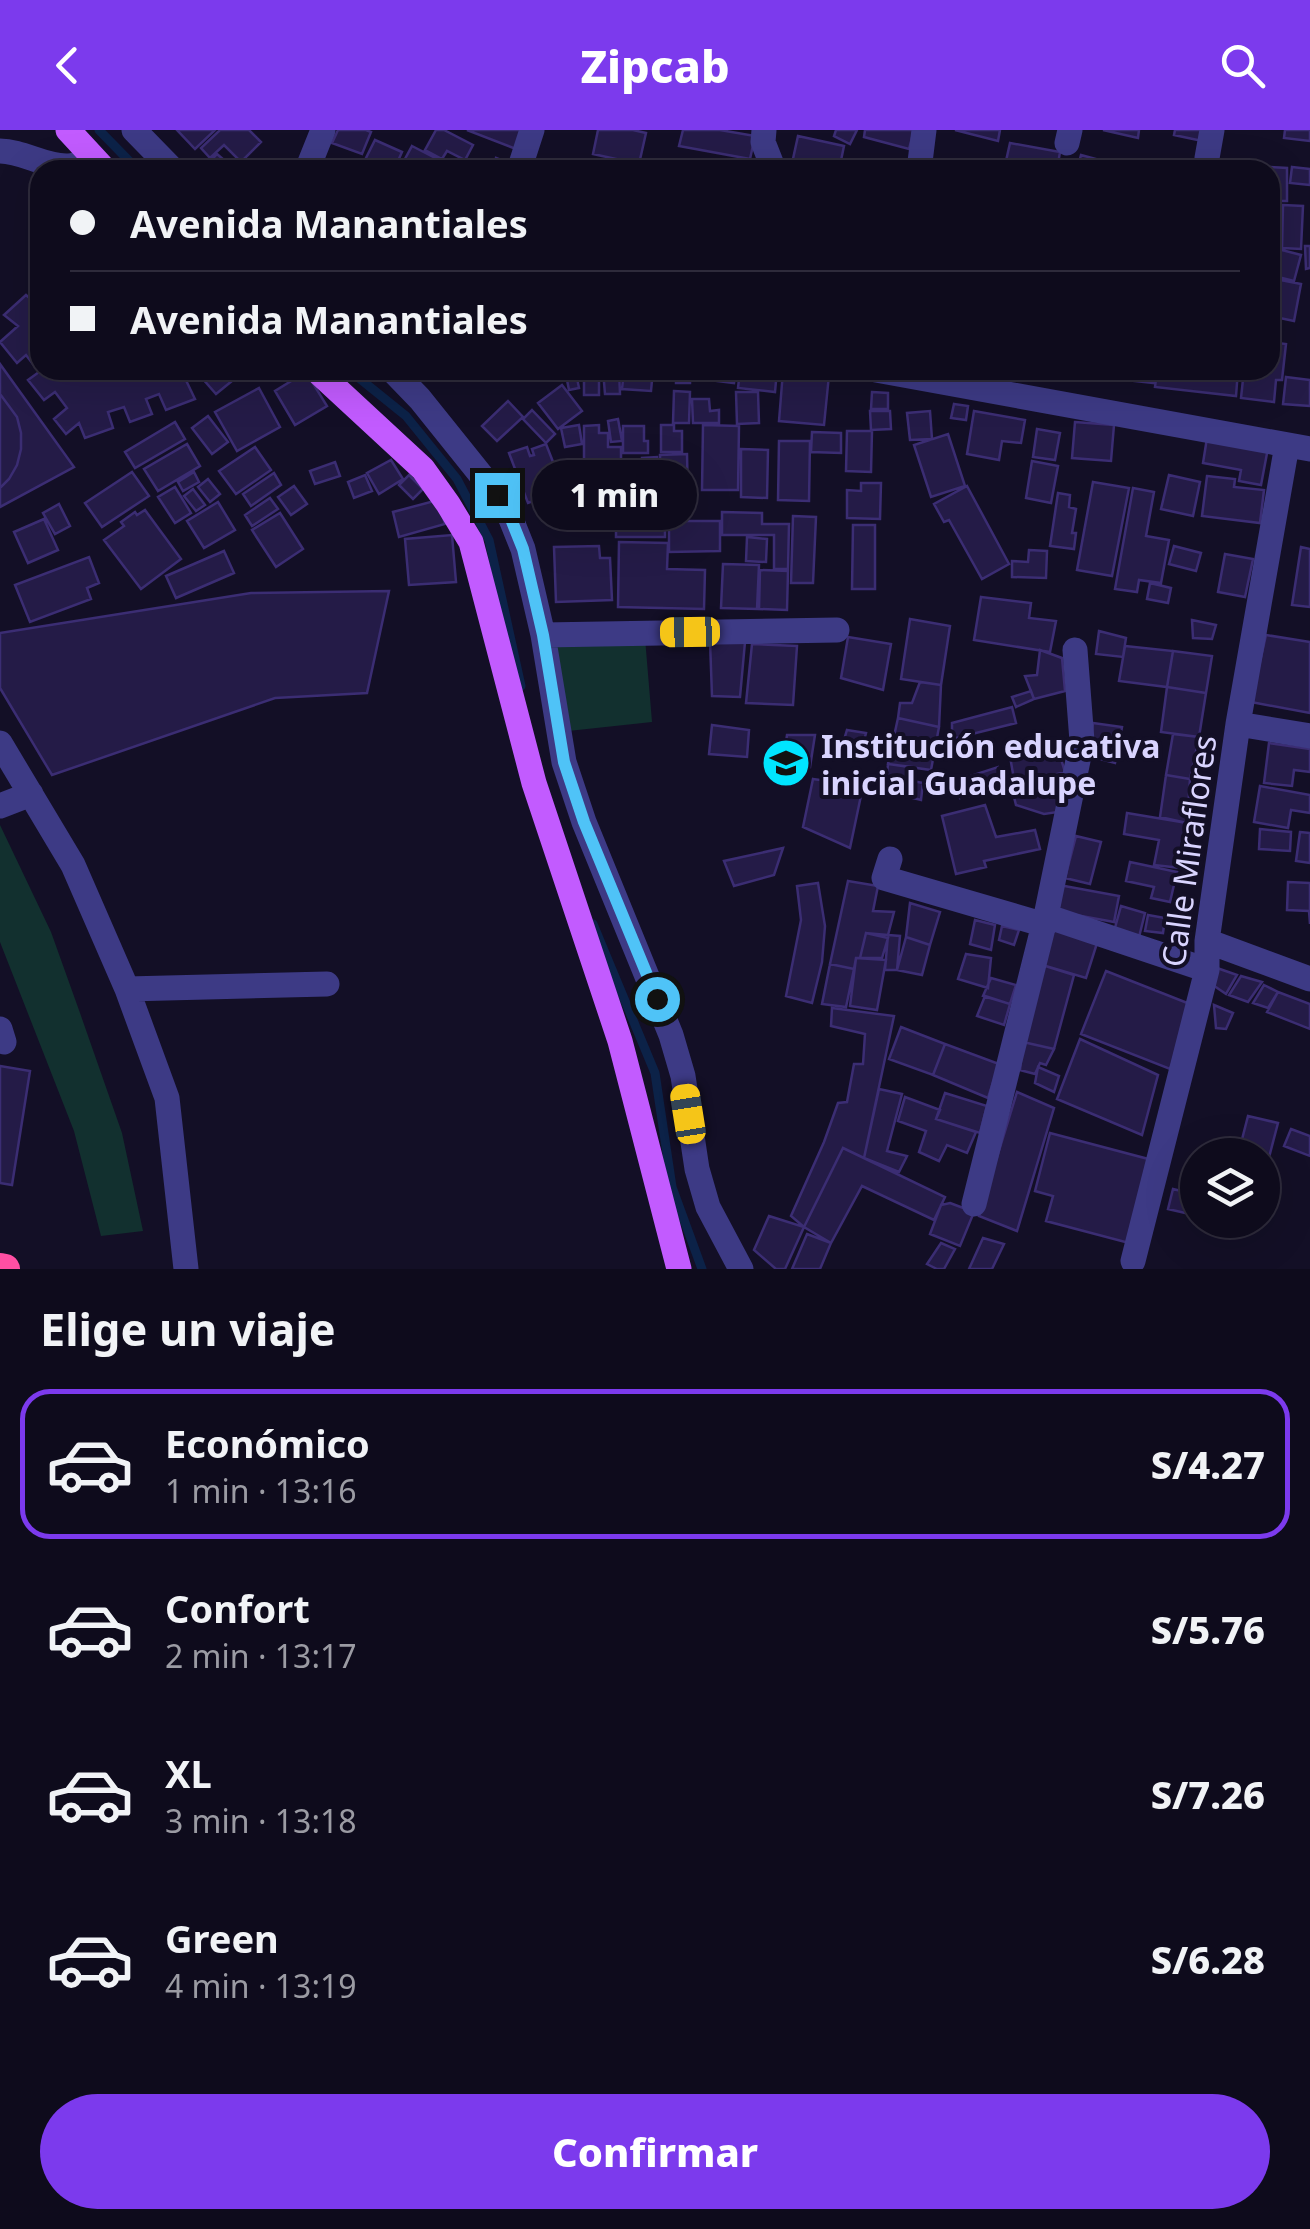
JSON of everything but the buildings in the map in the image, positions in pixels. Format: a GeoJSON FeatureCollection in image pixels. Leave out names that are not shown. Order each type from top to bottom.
{"type":"FeatureCollection","features":[{"type":"Feature","properties":{"kind":"main road"},"geometry":{"type":"LineString","coordinates":[[68,130],[95,160]]}},
{"type":"Feature","properties":{"kind":"main road"},"geometry":{"type":"LineString","coordinates":[[327,380],[423,469],[471,542],[534,783],[620,1041],[679,1269]]}},
{"type":"Feature","properties":{"kind":"street"},"geometry":{"type":"LineString","coordinates":[[134,130],[163,160]]}},
{"type":"Feature","properties":{"kind":"street"},"geometry":{"type":"LineString","coordinates":[[311,160],[324,130]]}},
{"type":"Feature","properties":{"kind":"street"},"geometry":{"type":"LineString","coordinates":[[523,160],[532,130]]}},
{"type":"Feature","properties":{"kind":"street"},"geometry":{"type":"LineString","coordinates":[[764,130],[763,142],[770,160]]}},
{"type":"Feature","properties":{"kind":"street"},"geometry":{"type":"LineString","coordinates":[[920,160],[924,130]]}},
{"type":"Feature","properties":{"kind":"street"},"geometry":{"type":"LineString","coordinates":[[1206,158],[1212,130]]}},
{"type":"Feature","properties":{"kind":"street"},"geometry":{"type":"LineString","coordinates":[[0,151],[14,151],[39,160]]}},
{"type":"Feature","properties":{"kind":"street"},"geometry":{"type":"LineString","coordinates":[[401,380],[497,495],[523,549],[543,635],[564,762],[584,822],[671,1035],[683,1076],[697,1169],[708,1207],[741,1269]]}},
{"type":"Feature","properties":{"kind":"street"},"geometry":{"type":"LineString","coordinates":[[941,380],[1298,447]]}},
{"type":"Feature","properties":{"kind":"street","name":"Calle Miraflores"},"geometry":{"type":"LineString","coordinates":[[1133,1261],[1207,970],[1207,941],[1238,724],[1298,447]]}},
{"type":"Feature","properties":{"kind":"street"},"geometry":{"type":"LineString","coordinates":[[543,635],[837,630]]}},
{"type":"Feature","properties":{"kind":"street"},"geometry":{"type":"LineString","coordinates":[[974,1204],[1046,920],[1082,741],[1075,650]]}},
{"type":"Feature","properties":{"kind":"street"},"geometry":{"type":"LineString","coordinates":[[1238,724],[1310,736]]}},
{"type":"Feature","properties":{"kind":"street"},"geometry":{"type":"LineString","coordinates":[[0,743],[73,866],[128,990],[167,1098],[186,1269]]}},
{"type":"Feature","properties":{"kind":"street"},"geometry":{"type":"LineString","coordinates":[[0,806],[31,794]]}},
{"type":"Feature","properties":{"kind":"street"},"geometry":{"type":"LineString","coordinates":[[890,859],[884,878],[1046,920],[1207,970]]}},
{"type":"Feature","properties":{"kind":"street"},"geometry":{"type":"LineString","coordinates":[[1207,941],[1310,979]]}},
{"type":"Feature","properties":{"kind":"street"},"geometry":{"type":"LineString","coordinates":[[128,990],[328,984]]}},
{"type":"Feature","properties":{"kind":"green space"},"geometry":{"type":"Polygon","coordinates":[[[548,638],[645,638],[652,722],[559,732],[548,638]]]}},
{"type":"Feature","properties":{"kind":"green space"},"geometry":{"type":"Polygon","coordinates":[[[0,825],[51,932],[80,1013],[122,1133],[143,1231],[101,1236],[74,1131],[0,942],[0,825]]]}},
{"type":"Feature","properties":{"kind":"waterway"},"geometry":{"type":"LineString","coordinates":[[99,130],[128,160]]}},
{"type":"Feature","properties":{"kind":"waterway"},"geometry":{"type":"LineString","coordinates":[[361,380],[406,416],[457,479],[489,540],[521,686]]}},
{"type":"Feature","properties":{"kind":"waterway"},"geometry":{"type":"LineString","coordinates":[[593,924],[655,1073],[672,1187],[702,1269]]}},
{"type":"Feature","properties":{"kind":"place","name":"Institución educativa inicial Guadalupe"},"geometry":{"type":"Point","coordinates":[786,763]}},
{"type":"Feature","properties":{"kind":"route"},"geometry":{"type":"LineString","coordinates":[[497,495],[523,549],[543,635],[564,762],[584,822],[657,999]]}}]}
